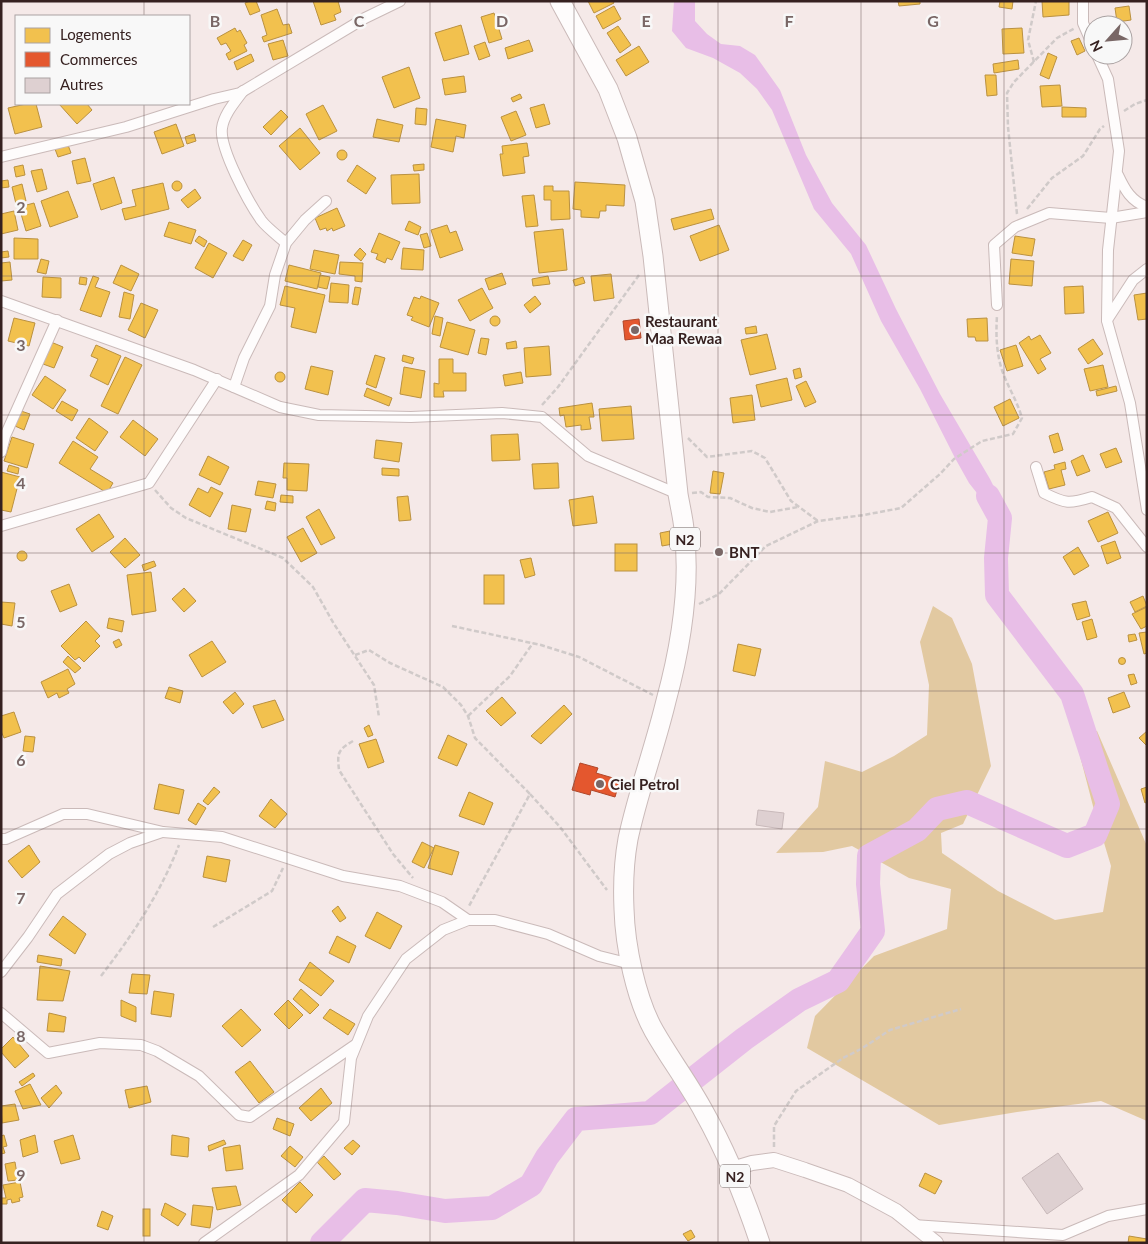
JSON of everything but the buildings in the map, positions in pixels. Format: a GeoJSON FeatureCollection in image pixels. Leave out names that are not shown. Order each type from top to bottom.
{"type":"FeatureCollection","features":[{"type":"Feature","properties":{"kind":"highway","name":"N2"},"geometry":{"type":"LineString","coordinates":[[560,1],[608,89],[627,138],[645,201],[653,256],[678,494],[685,538],[684,612],[678,651],[666,702],[628,839],[624,910],[631,964],[638,992],[653,1030],[704,1112],[732,1169],[760,1243]]}},
{"type":"Feature","properties":{"kind":"street"},"geometry":{"type":"LineString","coordinates":[[1,157],[126,127],[244,91],[365,18],[400,1]]}},
{"type":"Feature","properties":{"kind":"street"},"geometry":{"type":"LineString","coordinates":[[1083,1],[1083,15]]}},
{"type":"Feature","properties":{"kind":"street"},"geometry":{"type":"LineString","coordinates":[[1102,65],[1108,79],[1119,152],[1108,250],[1107,321],[1130,403],[1147,510]]}},
{"type":"Feature","properties":{"kind":"street"},"geometry":{"type":"LineString","coordinates":[[244,91],[230,109],[222,128],[226,149],[235,174],[262,220],[286,243]]}},
{"type":"Feature","properties":{"kind":"street"},"geometry":{"type":"LineString","coordinates":[[1118,174],[1124,190],[1136,203],[1147,207]]}},
{"type":"Feature","properties":{"kind":"street"},"geometry":{"type":"LineString","coordinates":[[234,387],[244,358],[270,306],[275,275],[286,243],[305,220],[326,200]]}},
{"type":"Feature","properties":{"kind":"street"},"geometry":{"type":"LineString","coordinates":[[997,305],[994,245],[1018,226],[1049,213],[1111,218],[1147,212]]}},
{"type":"Feature","properties":{"kind":"street"},"geometry":{"type":"LineString","coordinates":[[1107,321],[1133,280],[1147,269]]}},
{"type":"Feature","properties":{"kind":"street"},"geometry":{"type":"LineString","coordinates":[[1,301],[217,380],[280,407],[319,415],[410,417],[502,413],[542,417],[588,456],[678,494]]}},
{"type":"Feature","properties":{"kind":"street"},"geometry":{"type":"LineString","coordinates":[[1,452],[5,436],[57,320]]}},
{"type":"Feature","properties":{"kind":"street"},"geometry":{"type":"LineString","coordinates":[[1,526],[149,483],[217,380]]}},
{"type":"Feature","properties":{"kind":"street"},"geometry":{"type":"LineString","coordinates":[[1036,467],[1044,493],[1061,502],[1073,503],[1092,497],[1116,508],[1147,547]]}},
{"type":"Feature","properties":{"kind":"street"},"geometry":{"type":"LineString","coordinates":[[1,839],[6,839],[63,814],[87,814],[163,832],[222,837],[344,876],[400,886],[442,902],[466,918],[494,920],[548,934],[599,956],[631,964]]}},
{"type":"Feature","properties":{"kind":"street"},"geometry":{"type":"LineString","coordinates":[[1,972],[28,937],[57,894],[109,854],[130,843],[163,832]]}},
{"type":"Feature","properties":{"kind":"street"},"geometry":{"type":"LineString","coordinates":[[204,1243],[299,1175],[344,1122],[351,1058],[368,1016],[406,959],[443,930],[466,918]]}},
{"type":"Feature","properties":{"kind":"street"},"geometry":{"type":"LineString","coordinates":[[1,1013],[48,1053],[100,1044],[141,1045],[157,1051],[200,1076],[239,1115],[250,1117],[356,1044]]}},
{"type":"Feature","properties":{"kind":"street"},"geometry":{"type":"LineString","coordinates":[[732,1169],[752,1162],[774,1160],[848,1185],[896,1212],[936,1243]]}},
{"type":"Feature","properties":{"kind":"street"},"geometry":{"type":"LineString","coordinates":[[913,1225],[1066,1239],[1108,1216],[1147,1210]]}},
{"type":"Feature","properties":{"kind":"path"},"geometry":{"type":"LineString","coordinates":[[1034,62],[1028,40],[1036,1]]}},
{"type":"Feature","properties":{"kind":"path"},"geometry":{"type":"LineString","coordinates":[[1018,226],[1006,93],[1057,38],[1083,23]]}},
{"type":"Feature","properties":{"kind":"path"},"geometry":{"type":"LineString","coordinates":[[1018,226],[1025,211],[1052,178],[1083,156],[1100,129],[1134,104],[1147,100]]}},
{"type":"Feature","properties":{"kind":"path"},"geometry":{"type":"LineString","coordinates":[[535,417],[653,256]]}},
{"type":"Feature","properties":{"kind":"path"},"geometry":{"type":"LineString","coordinates":[[684,612],[720,594],[766,546],[818,520],[901,508],[940,474],[954,459],[982,441],[1013,434],[1022,418],[1018,404],[1001,368],[995,340],[997,305]]}},
{"type":"Feature","properties":{"kind":"path"},"geometry":{"type":"LineString","coordinates":[[670,426],[685,436],[707,457],[752,451],[764,458],[791,501],[818,520]]}},
{"type":"Feature","properties":{"kind":"path"},"geometry":{"type":"LineString","coordinates":[[149,483],[171,508],[186,518],[283,558],[312,587],[374,685],[379,717]]}},
{"type":"Feature","properties":{"kind":"path"},"geometry":{"type":"LineString","coordinates":[[678,494],[702,492],[708,497],[730,498],[752,508],[770,512],[798,507]]}},
{"type":"Feature","properties":{"kind":"path"},"geometry":{"type":"LineString","coordinates":[[452,626],[533,643],[579,657],[666,702]]}},
{"type":"Feature","properties":{"kind":"path"},"geometry":{"type":"LineString","coordinates":[[468,716],[510,676],[533,643]]}},
{"type":"Feature","properties":{"kind":"path"},"geometry":{"type":"LineString","coordinates":[[355,655],[369,650],[390,663],[444,687],[468,716],[475,738],[560,827],[608,891]]}},
{"type":"Feature","properties":{"kind":"path"},"geometry":{"type":"LineString","coordinates":[[353,741],[341,748],[337,757],[339,770],[393,854],[419,883]]}},
{"type":"Feature","properties":{"kind":"path"},"geometry":{"type":"LineString","coordinates":[[466,918],[530,794]]}},
{"type":"Feature","properties":{"kind":"path"},"geometry":{"type":"LineString","coordinates":[[101,976],[123,949],[150,904],[172,866],[184,834]]}},
{"type":"Feature","properties":{"kind":"path"},"geometry":{"type":"LineString","coordinates":[[214,926],[272,891],[288,858]]}},
{"type":"Feature","properties":{"kind":"path"},"geometry":{"type":"LineString","coordinates":[[774,1160],[774,1126],[796,1090],[842,1058],[861,1049],[890,1030],[960,1009]]}},
{"type":"Feature","properties":{"kind":"shaded area"},"geometry":{"type":"Polygon","coordinates":[[[674,1],[695,1],[695,21],[707,34],[721,44],[740,46],[755,55],[780,90],[806,155],[832,203],[866,245],[896,309],[940,394],[990,479],[1001,501],[1008,525],[988,526],[988,507],[969,483],[955,458],[920,389],[881,321],[851,254],[814,209],[772,110],[757,89],[740,73],[713,58],[686,48],[672,31],[674,1]]]}},
{"type":"Feature","properties":{"kind":"shaded area"},"geometry":{"type":"Polygon","coordinates":[[[933,606],[952,618],[972,664],[991,766],[963,824],[941,833],[942,853],[998,891],[1055,920],[1103,912],[1111,866],[1073,729],[1097,731],[1147,846],[1147,1121],[1101,1101],[939,1125],[807,1048],[815,1016],[874,956],[947,929],[951,889],[909,878],[852,846],[823,852],[776,853],[818,807],[825,761],[862,772],[894,756],[927,735],[929,685],[920,642],[933,606]]]}},
{"type":"Feature","properties":{"kind":"waterway"},"geometry":{"type":"LineString","coordinates":[[322,1243],[365,1200],[445,1211],[492,1208],[531,1185],[547,1157],[576,1119],[650,1113],[744,1039],[799,1000],[838,981],[873,931],[868,884],[869,856],[917,830],[937,809],[967,802],[1067,846],[1095,835],[1108,804],[1072,694],[997,595],[996,558],[1000,518],[988,496]]}},
{"type":"Feature","properties":{"kind":"place","name":"Restaurant Maa Rewaa"},"geometry":{"type":"Point","coordinates":[635,330]}},
{"type":"Feature","properties":{"kind":"place","name":"BNT"},"geometry":{"type":"Point","coordinates":[719,552]}},
{"type":"Feature","properties":{"kind":"place","name":"Ciel Petrol"},"geometry":{"type":"Point","coordinates":[600,784]}}]}
